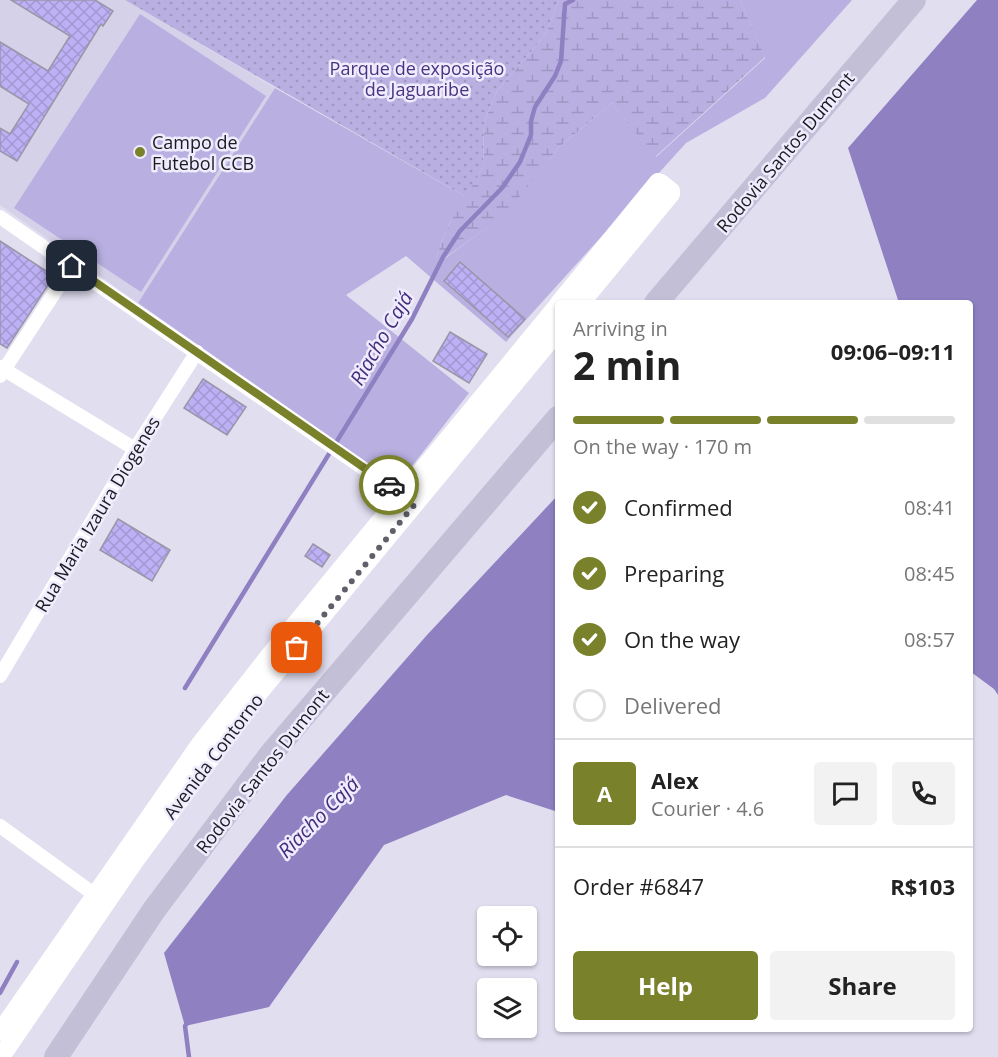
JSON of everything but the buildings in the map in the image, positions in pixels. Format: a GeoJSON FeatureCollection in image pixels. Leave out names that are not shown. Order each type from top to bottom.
{"type":"FeatureCollection","features":[{"type":"Feature","properties":{"kind":"highway","name":"Rodovia Santos Dumont"},"geometry":{"type":"LineString","coordinates":[[659,300],[914,0]]}},
{"type":"Feature","properties":{"kind":"highway","name":"Rodovia Santos Dumont"},"geometry":{"type":"LineString","coordinates":[[56,1057],[154,910],[271,754],[555,422]]}},
{"type":"Feature","properties":{"kind":"street"},"geometry":{"type":"LineString","coordinates":[[562,300],[658,182],[671,190],[671,194],[583,300]]}},
{"type":"Feature","properties":{"kind":"street"},"geometry":{"type":"LineString","coordinates":[[0,218],[409,500]]}},
{"type":"Feature","properties":{"kind":"street"},"geometry":{"type":"LineString","coordinates":[[72,266],[1,371],[135,448]]}},
{"type":"Feature","properties":{"kind":"street"},"geometry":{"type":"LineString","coordinates":[[1,1057],[100,898],[218,720],[409,500],[546,337],[555,314]]}},
{"type":"Feature","properties":{"kind":"street","name":"Rua Maria Izaura Diogenes"},"geometry":{"type":"LineString","coordinates":[[0,676],[135,448],[196,352]]}},
{"type":"Feature","properties":{"kind":"street"},"geometry":{"type":"LineString","coordinates":[[0,826],[100,898]]}},
{"type":"Feature","properties":{"kind":"street"},"geometry":{"type":"LineString","coordinates":[[0,1032],[100,898]]}},
{"type":"Feature","properties":{"kind":"shaded area","name":"Campo de Futebol CCB"},"geometry":{"type":"Polygon","coordinates":[[[0,0],[125,0],[275,88],[138,303],[0,205],[0,0]]]}},
{"type":"Feature","properties":{"kind":"green space","name":"Parque de exposição de Jaguaribe"},"geometry":{"type":"Polygon","coordinates":[[[125,0],[559,0],[545,35],[497,91],[484,122],[483,167],[466,197],[125,0]]]}},
{"type":"Feature","properties":{"kind":"green space"},"geometry":{"type":"Polygon","coordinates":[[[559,0],[740,0],[765,57],[655,157],[612,103],[558,148],[507,213],[438,263],[436,257],[449,224],[483,167],[484,122],[497,91],[545,35],[559,0]]]}},
{"type":"Feature","properties":{"kind":"green space"},"geometry":{"type":"Polygon","coordinates":[[[740,0],[852,0],[765,98],[686,143],[506,342],[406,256],[346,295],[469,393],[398,484],[138,303],[275,88],[466,197],[449,224],[436,257],[439,263],[506,213],[558,148],[612,103],[656,157],[765,58],[740,0]]]}},
{"type":"Feature","properties":{"kind":"green space","name":"Campo de Futebol CCB"},"geometry":{"type":"Polygon","coordinates":[[[140,14],[266,96],[141,292],[14,208],[140,14]]]}},
{"type":"Feature","properties":{"kind":"water"},"geometry":{"type":"Polygon","coordinates":[[[977,0],[998,0],[998,695],[994,689],[973,673],[973,300],[898,300],[848,148],[977,0]]]}},
{"type":"Feature","properties":{"kind":"water"},"geometry":{"type":"Polygon","coordinates":[[[555,498],[555,811],[506,795],[384,845],[269,1007],[185,1026],[164,953],[286,796],[427,635],[555,498]]]}},
{"type":"Feature","properties":{"kind":"waterway","name":"Riacho Cajá"},"geometry":{"type":"LineString","coordinates":[[185,688],[412,319],[443,257],[460,231],[502,188],[520,162],[531,135],[531,121],[535,107],[555,76],[561,61],[565,4],[573,0]]}},
{"type":"Feature","properties":{"kind":"waterway","name":"Riacho Cajá"},"geometry":{"type":"LineString","coordinates":[[0,993],[17,962]]}},
{"type":"Feature","properties":{"kind":"waterway","name":"Riacho Cajá"},"geometry":{"type":"LineString","coordinates":[[188,1022],[185,1026],[189,1057]]}},
{"type":"Feature","properties":{"kind":"way so far"},"geometry":{"type":"LineString","coordinates":[[297,648],[415,504],[389,485]]}},
{"type":"Feature","properties":{"kind":"place","name":"Campo de Futebol CCB"},"geometry":{"type":"Point","coordinates":[140,152]}},
{"type":"Feature","properties":{"kind":"route"},"geometry":{"type":"LineString","coordinates":[[72,266],[389,485]]}}]}
